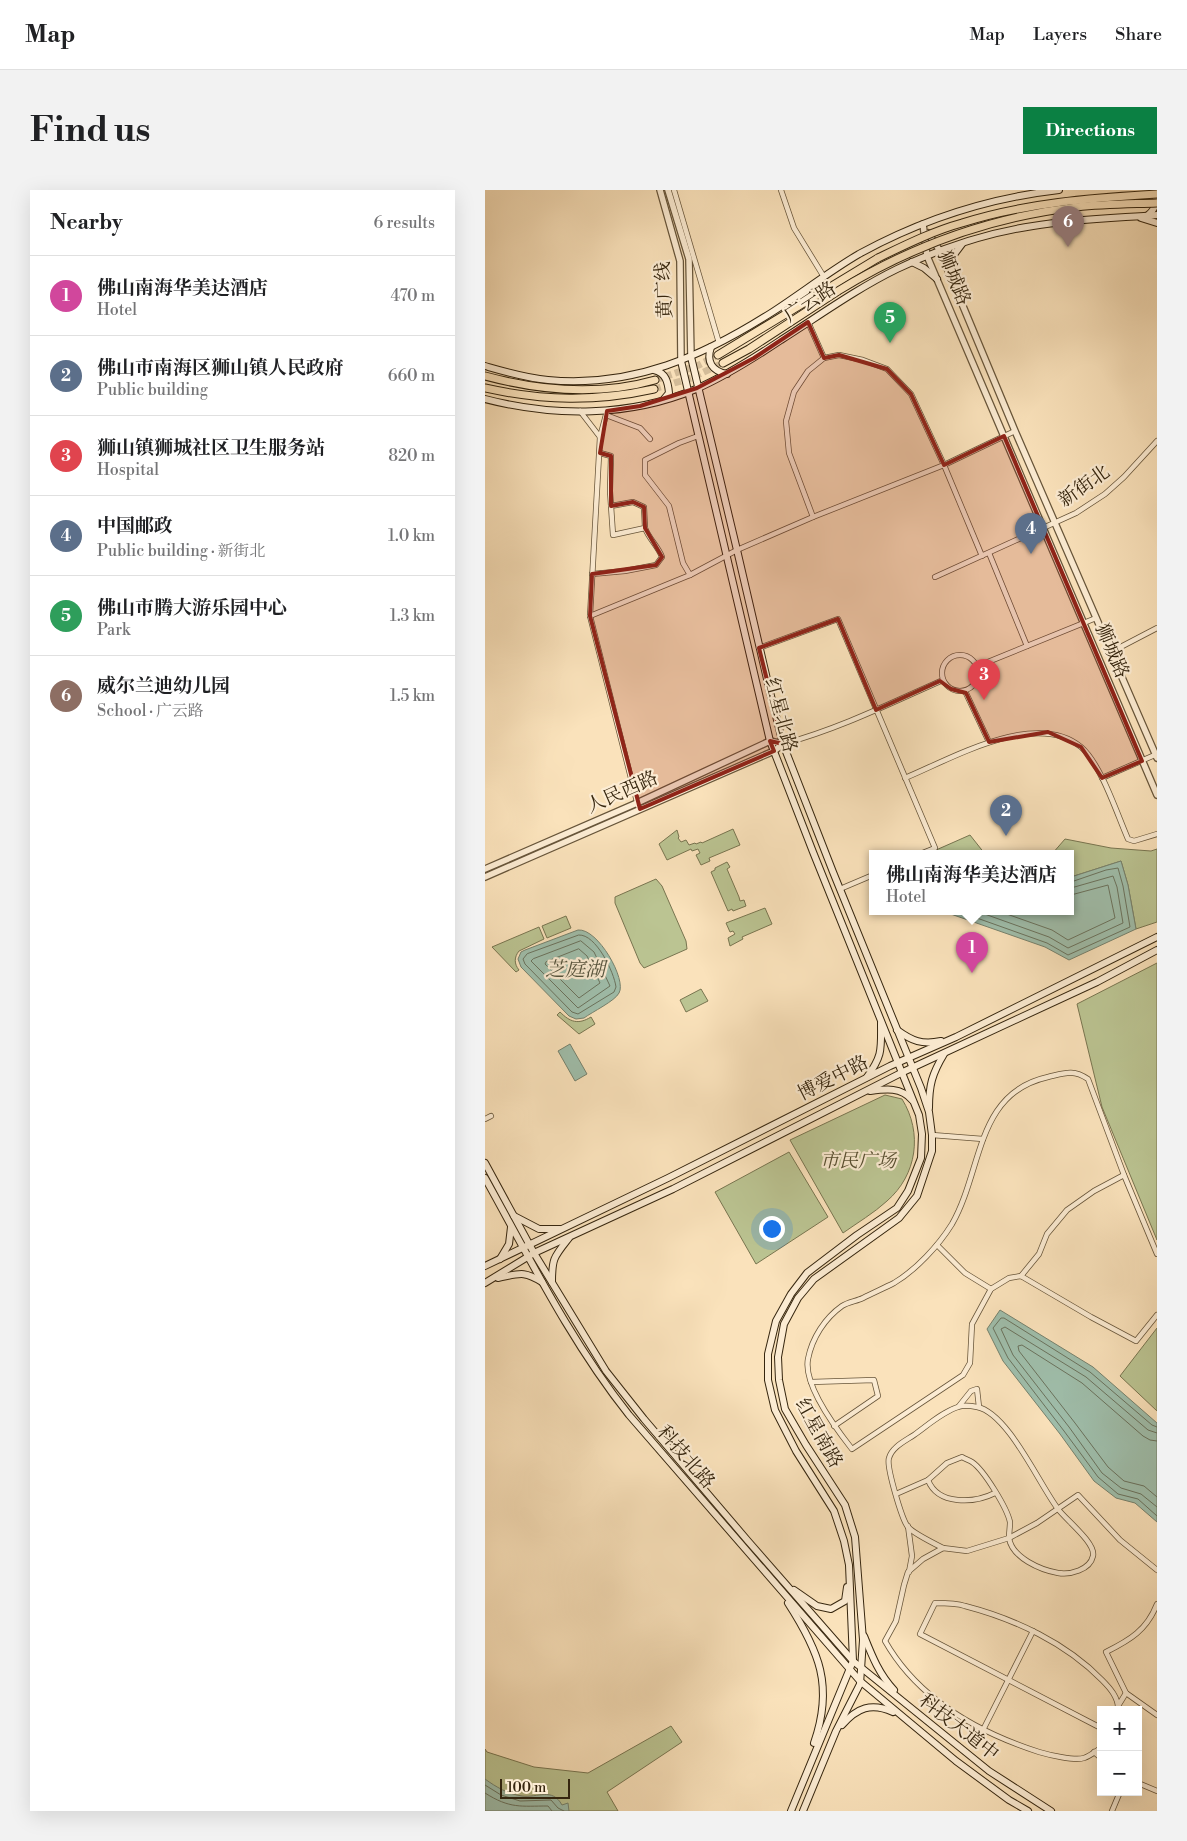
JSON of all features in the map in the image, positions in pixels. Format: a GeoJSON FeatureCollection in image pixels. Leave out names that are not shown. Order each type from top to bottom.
{"type":"FeatureCollection","features":[{"type":"Feature","properties":{"kind":"main road"},"geometry":{"type":"LineString","coordinates":[[485,366],[517,375],[547,380],[580,381],[613,378],[653,370],[681,361],[719,344],[859,254],[923,224],[995,201],[1029,193],[1059,190]]}},
{"type":"Feature","properties":{"kind":"main road"},"geometry":{"type":"LineString","coordinates":[[1147,216],[1154,210],[1156,200],[1154,190]]}},
{"type":"Feature","properties":{"kind":"main road","name":"广云路"},"geometry":{"type":"LineString","coordinates":[[718,355],[878,258],[946,228],[1004,212],[1058,202],[1157,194]]}},
{"type":"Feature","properties":{"kind":"main road","name":"广云路"},"geometry":{"type":"LineString","coordinates":[[723,363],[837,291],[886,263],[948,236],[1000,220],[1078,207],[1157,203]]}},
{"type":"Feature","properties":{"kind":"main road","name":"广云路"},"geometry":{"type":"LineString","coordinates":[[485,400],[525,408],[606,413],[663,400],[697,388],[727,374],[852,294],[896,269],[940,251],[998,233],[1033,226],[1157,215]]}},
{"type":"Feature","properties":{"kind":"main road"},"geometry":{"type":"LineString","coordinates":[[1135,216],[1157,223]]}},
{"type":"Feature","properties":{"kind":"main road"},"geometry":{"type":"LineString","coordinates":[[949,272],[953,256],[963,243]]}},
{"type":"Feature","properties":{"kind":"main road"},"geometry":{"type":"LineString","coordinates":[[912,262],[924,268],[937,279]]}},
{"type":"Feature","properties":{"kind":"main road"},"geometry":{"type":"LineString","coordinates":[[711,347],[710,364],[719,372],[727,374]]}},
{"type":"Feature","properties":{"kind":"main road","name":"红星北路"},"geometry":{"type":"LineString","coordinates":[[691,357],[783,744],[896,1029]]}},
{"type":"Feature","properties":{"kind":"main road","name":"红星北路"},"geometry":{"type":"LineString","coordinates":[[681,361],[770,741],[899,1063]]}},
{"type":"Feature","properties":{"kind":"main road"},"geometry":{"type":"LineString","coordinates":[[653,370],[659,372],[667,379],[669,393],[663,400]]}},
{"type":"Feature","properties":{"kind":"main road"},"geometry":{"type":"LineString","coordinates":[[485,376],[538,388],[564,390],[622,388],[655,380]]}},
{"type":"Feature","properties":{"kind":"main road"},"geometry":{"type":"LineString","coordinates":[[485,388],[528,396],[567,399],[610,397],[654,389]]}},
{"type":"Feature","properties":{"kind":"main road","name":"博爱中路"},"geometry":{"type":"LineString","coordinates":[[485,1266],[1157,937]]}},
{"type":"Feature","properties":{"kind":"main road","name":"博爱中路"},"geometry":{"type":"LineString","coordinates":[[485,1283],[532,1255],[673,1190],[903,1072],[1097,982],[1157,950]]}},
{"type":"Feature","properties":{"kind":"main road"},"geometry":{"type":"LineString","coordinates":[[866,1078],[878,1062],[881,1050],[881,1019]]}},
{"type":"Feature","properties":{"kind":"main road"},"geometry":{"type":"LineString","coordinates":[[896,1029],[909,1039],[921,1043],[931,1043],[956,1037]]}},
{"type":"Feature","properties":{"kind":"main road","name":"红星南路"},"geometry":{"type":"LineString","coordinates":[[803,1811],[836,1731],[860,1680],[862,1630],[855,1537],[845,1505],[785,1409],[779,1380],[778,1358],[784,1324],[803,1292],[814,1280],[899,1218],[917,1196],[932,1151],[932,1135],[929,1112],[896,1029]]}},
{"type":"Feature","properties":{"kind":"main road"},"geometry":{"type":"LineString","coordinates":[[929,1112],[929,1085],[935,1069],[944,1054]]}},
{"type":"Feature","properties":{"kind":"main road","name":"红星南路"},"geometry":{"type":"LineString","coordinates":[[791,1811],[853,1661],[849,1576],[844,1541],[834,1511],[797,1451],[775,1410],[768,1380],[768,1354],[776,1321],[791,1294],[807,1273],[857,1235],[897,1208],[908,1191],[921,1158],[922,1134],[919,1115],[899,1063]]}},
{"type":"Feature","properties":{"kind":"main road"},"geometry":{"type":"LineString","coordinates":[[864,1092],[896,1089],[908,1095],[915,1103]]}},
{"type":"Feature","properties":{"kind":"main road"},"geometry":{"type":"LineString","coordinates":[[485,1162],[514,1216],[527,1246]]}},
{"type":"Feature","properties":{"kind":"main road"},"geometry":{"type":"LineString","coordinates":[[485,1178],[511,1226],[527,1246]]}},
{"type":"Feature","properties":{"kind":"main road"},"geometry":{"type":"LineString","coordinates":[[514,1216],[539,1229],[564,1228]]}},
{"type":"Feature","properties":{"kind":"main road"},"geometry":{"type":"LineString","coordinates":[[500,1259],[509,1244],[511,1226]]}},
{"type":"Feature","properties":{"kind":"main road"},"geometry":{"type":"LineString","coordinates":[[552,1284],[554,1256],[570,1237]]}},
{"type":"Feature","properties":{"kind":"main road","name":"科技北路"},"geometry":{"type":"LineString","coordinates":[[527,1246],[544,1283],[575,1340],[608,1388],[629,1415],[849,1669]]}},
{"type":"Feature","properties":{"kind":"main road"},"geometry":{"type":"LineString","coordinates":[[532,1255],[606,1371],[644,1419],[784,1583],[817,1606],[831,1609],[845,1601],[849,1576]]}},
{"type":"Feature","properties":{"kind":"main road"},"geometry":{"type":"LineString","coordinates":[[494,1278],[522,1273],[533,1276],[544,1283]]}},
{"type":"Feature","properties":{"kind":"main road"},"geometry":{"type":"LineString","coordinates":[[775,1583],[815,1649],[823,1681],[821,1724],[791,1811]]}},
{"type":"Feature","properties":{"kind":"main road","name":"科技大道中"},"geometry":{"type":"LineString","coordinates":[[784,1583],[861,1668],[989,1771],[1051,1811]]}},
{"type":"Feature","properties":{"kind":"main road"},"geometry":{"type":"LineString","coordinates":[[862,1630],[873,1660],[885,1680],[908,1706]]}},
{"type":"Feature","properties":{"kind":"main road","name":"科技大道中"},"geometry":{"type":"LineString","coordinates":[[849,1669],[900,1715],[956,1761],[1009,1800],[1028,1811]]}},
{"type":"Feature","properties":{"kind":"main road"},"geometry":{"type":"LineString","coordinates":[[836,1731],[850,1716],[865,1708],[881,1707],[900,1715]]}},
{"type":"Feature","properties":{"kind":"street","name":"黄广线"},"geometry":{"type":"LineString","coordinates":[[660,190],[680,261],[681,361]]}},
{"type":"Feature","properties":{"kind":"street","name":"黄广线"},"geometry":{"type":"LineString","coordinates":[[668,190],[689,259],[691,357]]}},
{"type":"Feature","properties":{"kind":"street"},"geometry":{"type":"LineString","coordinates":[[674,190],[719,344]]}},
{"type":"Feature","properties":{"kind":"street"},"geometry":{"type":"LineString","coordinates":[[781,190],[794,228],[823,277]]}},
{"type":"Feature","properties":{"kind":"street","name":"狮城路"},"geometry":{"type":"LineString","coordinates":[[923,224],[940,251],[1015,431],[1157,756]]}},
{"type":"Feature","properties":{"kind":"street","name":"狮城路"},"geometry":{"type":"LineString","coordinates":[[923,224],[927,256],[1157,794]]}},
{"type":"Feature","properties":{"kind":"street"},"geometry":{"type":"LineString","coordinates":[[808,322],[824,358]]}},
{"type":"Feature","properties":{"kind":"street"},"geometry":{"type":"LineString","coordinates":[[813,517],[789,453],[787,421],[794,392],[808,371],[824,358],[839,355],[863,360],[887,369],[911,394],[944,465],[982,556]]}},
{"type":"Feature","properties":{"kind":"street"},"geometry":{"type":"LineString","coordinates":[[580,411],[600,437]]}},
{"type":"Feature","properties":{"kind":"street"},"geometry":{"type":"LineString","coordinates":[[640,809],[590,616],[600,437],[606,413],[640,428],[650,439]]}},
{"type":"Feature","properties":{"kind":"street"},"geometry":{"type":"LineString","coordinates":[[590,616],[690,576],[727,554],[813,517],[944,465],[1015,431]]}},
{"type":"Feature","properties":{"kind":"street"},"geometry":{"type":"LineString","coordinates":[[690,576],[683,563],[669,506],[645,475],[645,460],[698,436]]}},
{"type":"Feature","properties":{"kind":"street","name":"新街北"},"geometry":{"type":"LineString","coordinates":[[935,577],[1076,513],[1105,494],[1124,477],[1157,441]]}},
{"type":"Feature","properties":{"kind":"street"},"geometry":{"type":"LineString","coordinates":[[600,453],[611,456],[610,491],[613,535],[645,528]]}},
{"type":"Feature","properties":{"kind":"street"},"geometry":{"type":"LineString","coordinates":[[592,574],[625,571],[656,565],[662,557],[658,548],[649,538],[645,528],[644,507],[633,502],[611,506]]}},
{"type":"Feature","properties":{"kind":"street"},"geometry":{"type":"LineString","coordinates":[[989,553],[1027,646]]}},
{"type":"Feature","properties":{"kind":"street"},"geometry":{"type":"LineString","coordinates":[[978,666],[1097,618]]}},
{"type":"Feature","properties":{"kind":"street"},"geometry":{"type":"LineString","coordinates":[[759,648],[838,619],[935,848],[930,850]]}},
{"type":"Feature","properties":{"kind":"street"},"geometry":{"type":"LineString","coordinates":[[1111,652],[1157,628]]}},
{"type":"Feature","properties":{"kind":"street"},"geometry":{"type":"LineString","coordinates":[[963,655],[969,657],[978,666],[977,682],[973,687],[965,691],[951,690],[943,680],[943,667],[946,661],[953,656],[963,655]]}},
{"type":"Feature","properties":{"kind":"street"},"geometry":{"type":"LineString","coordinates":[[485,876],[774,752],[783,744],[810,736],[877,710],[943,680]]}},
{"type":"Feature","properties":{"kind":"street"},"geometry":{"type":"LineString","coordinates":[[965,691],[989,742]]}},
{"type":"Feature","properties":{"kind":"street"},"geometry":{"type":"LineString","coordinates":[[905,778],[989,742],[1025,733],[1048,732],[1066,738],[1081,747],[1091,760],[1102,778],[1128,839],[1134,841],[1157,834]]}},
{"type":"Feature","properties":{"kind":"street"},"geometry":{"type":"LineString","coordinates":[[770,741],[783,744]]}},
{"type":"Feature","properties":{"kind":"street","name":"人民西路"},"geometry":{"type":"LineString","coordinates":[[485,869],[637,803],[770,741]]}},
{"type":"Feature","properties":{"kind":"street"},"geometry":{"type":"LineString","coordinates":[[1102,778],[1157,756]]}},
{"type":"Feature","properties":{"kind":"street"},"geometry":{"type":"LineString","coordinates":[[840,889],[869,876]]}},
{"type":"Feature","properties":{"kind":"street"},"geometry":{"type":"LineString","coordinates":[[1157,1254],[1124,1175],[1088,1079],[1079,1073],[1046,1077],[1021,1086],[1004,1101],[991,1121],[983,1139],[964,1200],[951,1225],[937,1245],[895,1282],[863,1298],[843,1305],[824,1323],[814,1340],[807,1361],[811,1382],[821,1405],[852,1449],[963,1375],[969,1364],[972,1324],[991,1289],[1009,1278],[1021,1276],[1091,1318],[1136,1340],[1157,1315]]}},
{"type":"Feature","properties":{"kind":"street"},"geometry":{"type":"LineString","coordinates":[[485,1120],[491,1116]]}},
{"type":"Feature","properties":{"kind":"street"},"geometry":{"type":"LineString","coordinates":[[932,1135],[983,1139]]}},
{"type":"Feature","properties":{"kind":"street"},"geometry":{"type":"LineString","coordinates":[[1021,1276],[1039,1254],[1047,1234],[1067,1210],[1124,1175]]}},
{"type":"Feature","properties":{"kind":"street"},"geometry":{"type":"LineString","coordinates":[[937,1245],[965,1273],[991,1289]]}},
{"type":"Feature","properties":{"kind":"street"},"geometry":{"type":"LineString","coordinates":[[811,1382],[874,1380],[878,1396],[834,1426]]}},
{"type":"Feature","properties":{"kind":"street"},"geometry":{"type":"LineString","coordinates":[[979,1407],[977,1389],[971,1390],[959,1406],[944,1414],[894,1450],[889,1458],[888,1467],[907,1526],[912,1556],[903,1585],[896,1621],[885,1640],[893,1655],[923,1690],[939,1703],[983,1730],[1052,1756],[1083,1759],[1097,1750]]}},
{"type":"Feature","properties":{"kind":"street"},"geometry":{"type":"LineString","coordinates":[[896,1494],[928,1480],[947,1463],[962,1458],[971,1461],[981,1470],[1009,1522],[1009,1538],[1012,1546],[1032,1565],[1043,1570],[1067,1575],[1075,1573],[1089,1563],[1093,1556],[1092,1546],[1058,1509],[1007,1429],[990,1412],[979,1407],[959,1406]]}},
{"type":"Feature","properties":{"kind":"street"},"geometry":{"type":"LineString","coordinates":[[928,1480],[939,1494],[963,1501],[985,1498],[995,1493]]}},
{"type":"Feature","properties":{"kind":"street"},"geometry":{"type":"LineString","coordinates":[[907,1526],[943,1548],[967,1551],[1009,1538],[1037,1524],[1078,1496],[1120,1540],[1157,1570]]}},
{"type":"Feature","properties":{"kind":"street"},"geometry":{"type":"LineString","coordinates":[[908,1572],[923,1559],[943,1548]]}},
{"type":"Feature","properties":{"kind":"street"},"geometry":{"type":"LineString","coordinates":[[1097,1726],[920,1634],[935,1602],[963,1605],[1001,1617],[1033,1631],[1077,1657],[1112,1690],[1117,1706]]}},
{"type":"Feature","properties":{"kind":"street"},"geometry":{"type":"LineString","coordinates":[[1157,1604],[1143,1629],[1127,1642],[1106,1652],[1126,1693],[1157,1715]]}},
{"type":"Feature","properties":{"kind":"street"},"geometry":{"type":"LineString","coordinates":[[983,1730],[1033,1631]]}},
{"type":"Feature","properties":{"kind":"street"},"geometry":{"type":"LineString","coordinates":[[1119,1706],[1126,1693]]}},
{"type":"Feature","properties":{"kind":"street"},"geometry":{"type":"LineString","coordinates":[[1142,1785],[1157,1791]]}},
{"type":"Feature","properties":{"kind":"street"},"geometry":{"type":"LineString","coordinates":[[1112,1811],[1118,1796]]}},
{"type":"Feature","properties":{"kind":"highlighted area"},"geometry":{"type":"Polygon","coordinates":[[[808,322],[824,358],[839,355],[887,369],[911,394],[944,465],[1004,436],[1142,761],[1102,778],[1081,747],[1048,732],[989,742],[966,693],[951,689],[940,681],[876,710],[838,619],[759,648],[783,744],[770,741],[774,751],[640,809],[590,616],[592,574],[656,565],[662,557],[645,528],[644,507],[633,502],[611,506],[611,456],[600,453],[607,411],[640,406],[697,388],[754,358],[808,322]]]}},
{"type":"Feature","properties":{"kind":"green space"},"geometry":{"type":"Polygon","coordinates":[[[733,829],[740,845],[709,858],[710,861],[701,865],[696,855],[700,853],[698,849],[692,851],[691,849],[667,860],[659,844],[677,830],[678,838],[681,842],[686,840],[689,845],[702,843],[733,829]]]}},
{"type":"Feature","properties":{"kind":"green space"},"geometry":{"type":"Polygon","coordinates":[[[970,835],[982,850],[936,850],[970,835]]]}},
{"type":"Feature","properties":{"kind":"green space"},"geometry":{"type":"Polygon","coordinates":[[[1065,839],[1111,848],[1151,851],[1157,849],[1157,922],[1136,929],[1128,885],[1121,861],[1074,876],[1074,850],[1055,850],[1065,839]]]}},
{"type":"Feature","properties":{"kind":"green space"},"geometry":{"type":"Polygon","coordinates":[[[727,862],[730,867],[727,869],[740,901],[744,900],[746,906],[733,911],[732,909],[728,911],[711,872],[727,862]]]}},
{"type":"Feature","properties":{"kind":"green space"},"geometry":{"type":"Polygon","coordinates":[[[656,879],[662,886],[686,941],[687,949],[644,968],[640,963],[615,903],[615,897],[656,879]]]}},
{"type":"Feature","properties":{"kind":"green space"},"geometry":{"type":"Polygon","coordinates":[[[765,908],[772,924],[742,937],[743,939],[730,946],[728,938],[735,934],[733,931],[730,932],[726,923],[765,908]]]}},
{"type":"Feature","properties":{"kind":"green space"},"geometry":{"type":"Polygon","coordinates":[[[566,916],[571,928],[547,938],[542,926],[566,916]]]}},
{"type":"Feature","properties":{"kind":"green space"},"geometry":{"type":"Polygon","coordinates":[[[539,927],[544,939],[519,951],[515,961],[519,970],[516,972],[492,947],[539,927]]]}},
{"type":"Feature","properties":{"kind":"green space"},"geometry":{"type":"Polygon","coordinates":[[[1157,963],[1157,1240],[1102,1107],[1077,1004],[1157,963]]]}},
{"type":"Feature","properties":{"kind":"green space"},"geometry":{"type":"Polygon","coordinates":[[[701,989],[708,1001],[686,1012],[680,1000],[701,989]]]}},
{"type":"Feature","properties":{"kind":"green space"},"geometry":{"type":"Polygon","coordinates":[[[560,1012],[567,1018],[578,1022],[591,1017],[595,1024],[579,1034],[557,1015],[560,1012]]]}},
{"type":"Feature","properties":{"kind":"green space","name":"市民广场"},"geometry":{"type":"Polygon","coordinates":[[[885,1095],[902,1099],[909,1112],[913,1126],[914,1153],[905,1179],[897,1191],[871,1214],[843,1233],[790,1140],[885,1095]]]}},
{"type":"Feature","properties":{"kind":"green space"},"geometry":{"type":"Polygon","coordinates":[[[789,1152],[828,1217],[756,1264],[715,1192],[789,1152]]]}},
{"type":"Feature","properties":{"kind":"green space"},"geometry":{"type":"Polygon","coordinates":[[[1157,1328],[1157,1411],[1120,1376],[1157,1328]]]}},
{"type":"Feature","properties":{"kind":"green space"},"geometry":{"type":"Polygon","coordinates":[[[671,1726],[682,1742],[607,1792],[618,1811],[485,1811],[485,1749],[487,1752],[534,1767],[588,1773],[671,1726]]]}},
{"type":"Feature","properties":{"kind":"water"},"geometry":{"type":"Polygon","coordinates":[[[1121,861],[1128,885],[1136,929],[1069,960],[1045,947],[954,915],[1074,915],[1074,876],[1121,861]]]}},
{"type":"Feature","properties":{"kind":"water","name":"芝庭湖"},"geometry":{"type":"Polygon","coordinates":[[[578,930],[594,937],[602,946],[615,967],[620,986],[619,993],[613,999],[584,1018],[576,1019],[569,1016],[521,967],[518,959],[521,952],[525,950],[578,930]]]}},
{"type":"Feature","properties":{"kind":"water"},"geometry":{"type":"Polygon","coordinates":[[[570,1044],[587,1074],[575,1081],[558,1051],[570,1044]]]}},
{"type":"Feature","properties":{"kind":"water"},"geometry":{"type":"Polygon","coordinates":[[[1000,1310],[1093,1367],[1157,1423],[1157,1522],[1135,1503],[1116,1498],[1094,1481],[1003,1361],[987,1329],[1000,1310]]]}},
{"type":"Feature","properties":{"kind":"water"},"geometry":{"type":"Polygon","coordinates":[[[485,1779],[512,1794],[528,1796],[544,1794],[554,1796],[562,1805],[568,1803],[569,1811],[485,1811],[485,1779]]]}},
{"type":"Feature","properties":{"kind":"tunnel"},"geometry":{"type":"LineString","coordinates":[[655,380],[699,365],[718,355]]}},
{"type":"Feature","properties":{"kind":"tunnel"},"geometry":{"type":"LineString","coordinates":[[654,389],[691,378],[723,363]]}},
{"type":"Feature","properties":{"kind":"place","name":"威尔兰迪幼儿园"},"geometry":{"type":"Point","coordinates":[1068,247]}},
{"type":"Feature","properties":{"kind":"place","name":"佛山市腾大游乐园中心"},"geometry":{"type":"Point","coordinates":[890,343]}},
{"type":"Feature","properties":{"kind":"place","name":"中国邮政"},"geometry":{"type":"Point","coordinates":[1031,554]}},
{"type":"Feature","properties":{"kind":"place","name":"狮山镇狮城社区卫生服务站"},"geometry":{"type":"Point","coordinates":[984,700]}},
{"type":"Feature","properties":{"kind":"place","name":"佛山市南海区狮山镇人民政府"},"geometry":{"type":"Point","coordinates":[1006,836]}},
{"type":"Feature","properties":{"kind":"place","name":"佛山南海华美达酒店"},"geometry":{"type":"Point","coordinates":[972,973]}}]}
